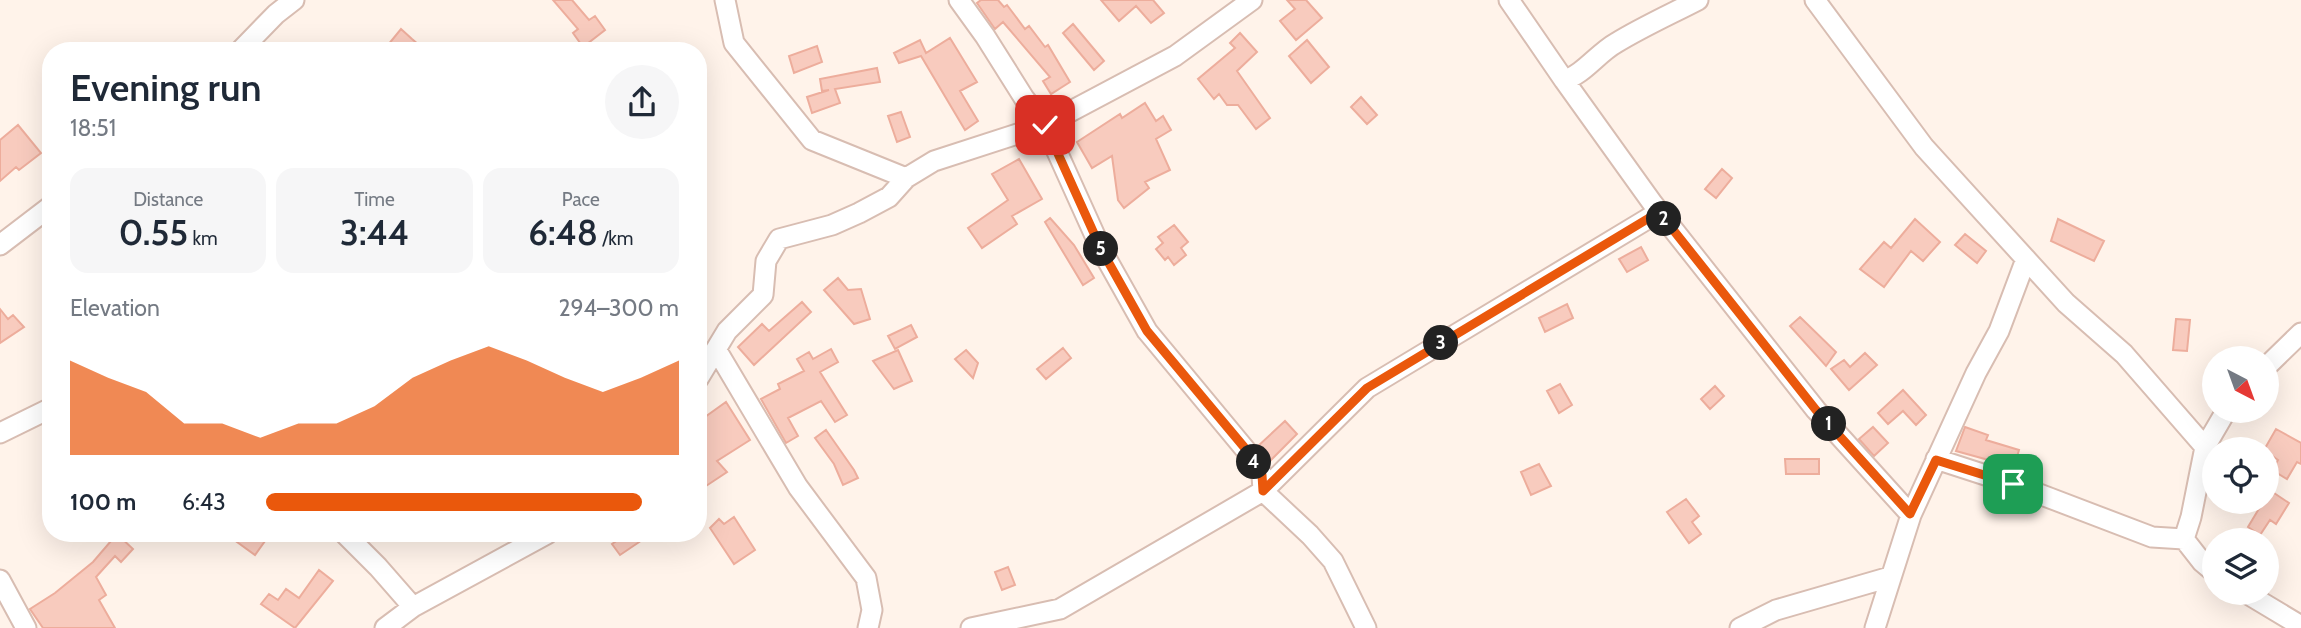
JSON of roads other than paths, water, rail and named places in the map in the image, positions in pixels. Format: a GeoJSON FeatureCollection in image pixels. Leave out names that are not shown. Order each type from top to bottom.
{"type":"FeatureCollection","features":[{"type":"Feature","properties":{"kind":"street"},"geometry":{"type":"LineString","coordinates":[[249,42],[294,0]]}},
{"type":"Feature","properties":{"kind":"street"},"geometry":{"type":"LineString","coordinates":[[724,0],[734,43],[812,140],[906,178]]}},
{"type":"Feature","properties":{"kind":"street"},"geometry":{"type":"LineString","coordinates":[[959,0],[1045,125],[1101,249],[1147,331],[1249,453],[1262,475],[1263,491],[1310,535],[1333,561],[1366,628]]}},
{"type":"Feature","properties":{"kind":"street"},"geometry":{"type":"LineString","coordinates":[[707,364],[727,331],[763,295],[766,261],[779,239],[832,225],[859,213],[889,197],[906,178],[934,161],[1045,125],[1175,56],[1252,0]]}},
{"type":"Feature","properties":{"kind":"street"},"geometry":{"type":"LineString","coordinates":[[1509,0],[1659,212],[1816,410],[1910,514]]}},
{"type":"Feature","properties":{"kind":"street"},"geometry":{"type":"LineString","coordinates":[[1564,80],[1574,77],[1597,55],[1616,43],[1698,0]]}},
{"type":"Feature","properties":{"kind":"street"},"geometry":{"type":"LineString","coordinates":[[1815,0],[1924,147],[2085,321],[2124,354],[2202,444]]}},
{"type":"Feature","properties":{"kind":"street"},"geometry":{"type":"LineString","coordinates":[[971,628],[1060,609],[1263,491],[1367,388],[1659,212]]}},
{"type":"Feature","properties":{"kind":"street"},"geometry":{"type":"LineString","coordinates":[[0,245],[42,213]]}},
{"type":"Feature","properties":{"kind":"street"},"geometry":{"type":"LineString","coordinates":[[1875,628],[1910,514],[1999,331],[2026,259]]}},
{"type":"Feature","properties":{"kind":"street"},"geometry":{"type":"LineString","coordinates":[[2279,354],[2301,333]]}},
{"type":"Feature","properties":{"kind":"street"},"geometry":{"type":"LineString","coordinates":[[716,349],[798,487],[866,578],[872,610],[868,628]]}},
{"type":"Feature","properties":{"kind":"street"},"geometry":{"type":"LineString","coordinates":[[0,433],[42,412]]}},
{"type":"Feature","properties":{"kind":"street"},"geometry":{"type":"LineString","coordinates":[[1936,460],[2013,484],[2152,537],[2184,539],[2202,562]]}},
{"type":"Feature","properties":{"kind":"street"},"geometry":{"type":"LineString","coordinates":[[2184,539],[2202,462]]}},
{"type":"Feature","properties":{"kind":"street"},"geometry":{"type":"LineString","coordinates":[[353,542],[413,607]]}},
{"type":"Feature","properties":{"kind":"street"},"geometry":{"type":"LineString","coordinates":[[385,628],[413,607],[532,542]]}},
{"type":"Feature","properties":{"kind":"street"},"geometry":{"type":"LineString","coordinates":[[1740,628],[1776,610],[1889,577]]}},
{"type":"Feature","properties":{"kind":"street"},"geometry":{"type":"LineString","coordinates":[[0,580],[26,628]]}},
{"type":"Feature","properties":{"kind":"street"},"geometry":{"type":"LineString","coordinates":[[2266,605],[2301,626]]}}]}
